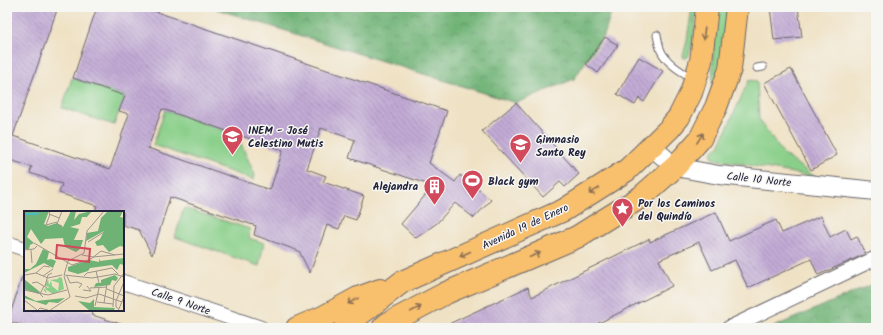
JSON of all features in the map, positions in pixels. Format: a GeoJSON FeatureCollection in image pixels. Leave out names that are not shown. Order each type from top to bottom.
{"type":"FeatureCollection","features":[{"type":"Feature","properties":{"kind":"main road","name":"Avenida 19 de Enero"},"geometry":{"type":"LineString","coordinates":[[345,328],[354,319],[402,282],[564,210],[627,170],[669,129],[679,117],[691,93],[701,61],[707,7]]}},
{"type":"Feature","properties":{"kind":"main road"},"geometry":{"type":"LineString","coordinates":[[383,328],[387,324],[446,293],[577,237],[641,196],[675,167],[700,139],[716,107],[730,69],[737,7]]}},
{"type":"Feature","properties":{"kind":"main road"},"geometry":{"type":"LineString","coordinates":[[297,328],[323,318],[358,298],[402,282]]}},
{"type":"Feature","properties":{"kind":"street"},"geometry":{"type":"LineString","coordinates":[[651,146],[675,167]]}},
{"type":"Feature","properties":{"kind":"street","name":"Calle 10 Norte"},"geometry":{"type":"LineString","coordinates":[[675,167],[719,175],[876,191]]}},
{"type":"Feature","properties":{"kind":"street"},"geometry":{"type":"LineString","coordinates":[[7,243],[24,249]]}},
{"type":"Feature","properties":{"kind":"street"},"geometry":{"type":"LineString","coordinates":[[728,328],[876,258]]}},
{"type":"Feature","properties":{"kind":"street","name":"Calle 9 Norte"},"geometry":{"type":"LineString","coordinates":[[124,282],[261,328]]}},
{"type":"Feature","properties":{"kind":"lane"},"geometry":{"type":"LineString","coordinates":[[657,35],[661,51],[667,59],[684,73],[695,79]]}},
{"type":"Feature","properties":{"kind":"green space"},"geometry":{"type":"Polygon","coordinates":[[[214,7],[611,7],[605,33],[574,79],[516,103],[216,9],[214,7]]]}},
{"type":"Feature","properties":{"kind":"green space"},"geometry":{"type":"Polygon","coordinates":[[[692,7],[697,7],[693,41],[688,57],[684,58],[683,56],[687,41],[692,7]]]}},
{"type":"Feature","properties":{"kind":"green space"},"geometry":{"type":"Polygon","coordinates":[[[717,7],[728,7],[721,68],[712,97],[713,51],[717,7]]]}},
{"type":"Feature","properties":{"kind":"green space"},"geometry":{"type":"Polygon","coordinates":[[[72,78],[125,96],[114,125],[62,108],[72,78]]]}},
{"type":"Feature","properties":{"kind":"green space"},"geometry":{"type":"Polygon","coordinates":[[[749,80],[757,81],[759,119],[783,154],[815,177],[714,159],[711,153],[719,146],[749,80]]]}},
{"type":"Feature","properties":{"kind":"green space"},"geometry":{"type":"Polygon","coordinates":[[[165,110],[237,135],[255,175],[254,180],[153,145],[165,110]]]}},
{"type":"Feature","properties":{"kind":"green space"},"geometry":{"type":"Polygon","coordinates":[[[184,208],[250,229],[249,238],[264,243],[259,266],[175,237],[184,208]]]}},
{"type":"Feature","properties":{"kind":"green space"},"geometry":{"type":"Polygon","coordinates":[[[876,283],[876,328],[771,328],[876,283]]]}},
{"type":"Feature","properties":{"kind":"building"},"geometry":{"type":"Polygon","coordinates":[[[7,7],[58,7],[13,136],[110,169],[129,114],[119,111],[125,96],[73,78],[97,7],[142,7],[447,111],[429,163],[455,182],[460,175],[491,200],[474,218],[455,203],[437,223],[416,238],[401,224],[433,186],[349,158],[355,140],[321,128],[307,169],[326,176],[323,182],[364,196],[356,220],[344,216],[339,229],[327,225],[310,273],[299,251],[254,235],[256,226],[170,197],[152,255],[139,230],[124,225],[124,211],[95,211],[97,206],[59,193],[62,184],[30,173],[32,167],[7,159],[7,7]],[[162,109],[148,148],[270,190],[283,150],[162,109]]]}},
{"type":"Feature","properties":{"kind":"building"},"geometry":{"type":"Polygon","coordinates":[[[770,7],[798,7],[802,37],[774,40],[770,7]]]}},
{"type":"Feature","properties":{"kind":"building"},"geometry":{"type":"Polygon","coordinates":[[[605,37],[618,45],[598,73],[586,64],[605,37]]]}},
{"type":"Feature","properties":{"kind":"building"},"geometry":{"type":"Polygon","coordinates":[[[639,57],[663,71],[644,102],[639,98],[635,105],[617,94],[639,57]]]}},
{"type":"Feature","properties":{"kind":"building"},"geometry":{"type":"Polygon","coordinates":[[[791,69],[837,155],[811,170],[764,83],[791,69]]]}},
{"type":"Feature","properties":{"kind":"building"},"geometry":{"type":"Polygon","coordinates":[[[516,103],[579,174],[565,187],[560,182],[543,197],[482,131],[516,103]]]}},
{"type":"Feature","properties":{"kind":"building"},"geometry":{"type":"Polygon","coordinates":[[[716,212],[729,241],[776,220],[782,233],[821,216],[830,237],[846,229],[851,239],[857,236],[865,254],[818,275],[811,259],[748,288],[735,260],[712,270],[699,242],[659,260],[672,286],[589,328],[440,328],[528,287],[532,297],[649,239],[650,242],[716,212]]]}},
{"type":"Feature","properties":{"kind":"building"},"geometry":{"type":"Polygon","coordinates":[[[22,277],[24,277],[24,311],[94,311],[92,315],[124,325],[124,328],[30,328],[8,321],[22,277]]]}},
{"type":"Feature","properties":{"kind":"place","name":"INEM - José Celestino Mutis"},"geometry":{"type":"Point","coordinates":[232,156]}},
{"type":"Feature","properties":{"kind":"place","name":"Gimnasio Santo Rey"},"geometry":{"type":"Point","coordinates":[520,164]}},
{"type":"Feature","properties":{"kind":"place","name":"Black gym"},"geometry":{"type":"Point","coordinates":[472,200]}},
{"type":"Feature","properties":{"kind":"place","name":"Alejandra"},"geometry":{"type":"Point","coordinates":[434,206]}},
{"type":"Feature","properties":{"kind":"place","name":"Por los Caminos del Quindío"},"geometry":{"type":"Point","coordinates":[622,228]}}]}
